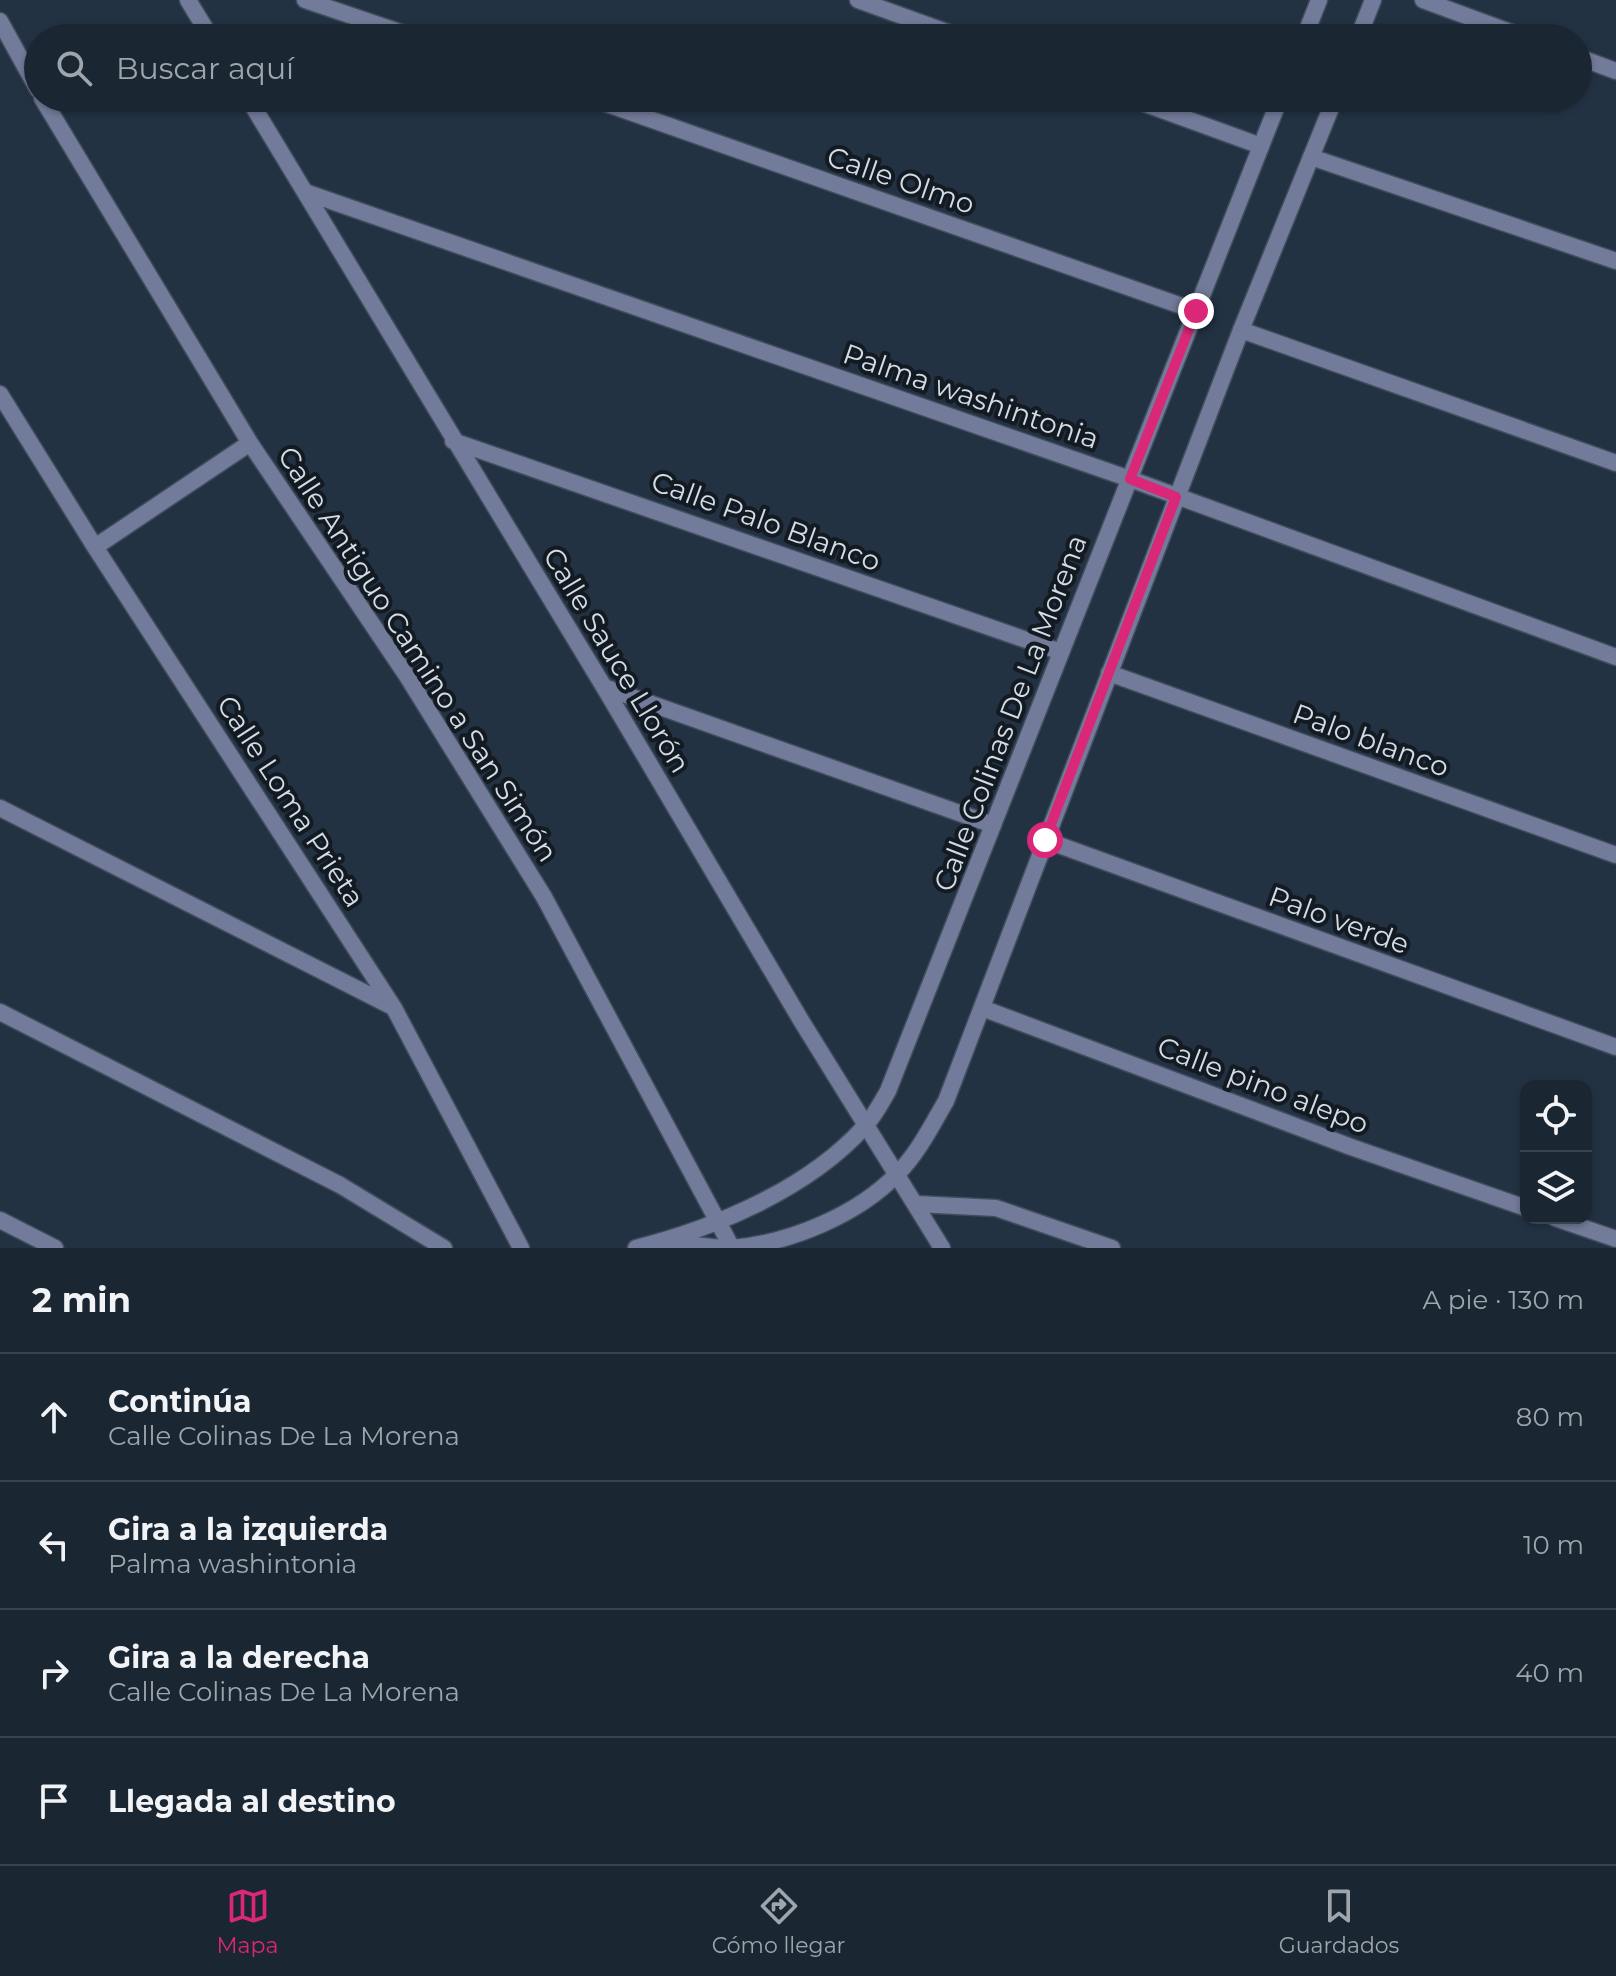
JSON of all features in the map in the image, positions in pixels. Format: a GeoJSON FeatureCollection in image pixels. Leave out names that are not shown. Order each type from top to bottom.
{"type":"FeatureCollection","features":[{"type":"Feature","properties":{"kind":"street"},"geometry":{"type":"LineString","coordinates":[[188,0],[203,24]]}},
{"type":"Feature","properties":{"kind":"street"},"geometry":{"type":"LineString","coordinates":[[305,0],[376,24]]}},
{"type":"Feature","properties":{"kind":"street"},"geometry":{"type":"LineString","coordinates":[[858,0],[924,24]]}},
{"type":"Feature","properties":{"kind":"street"},"geometry":{"type":"LineString","coordinates":[[1310,24],[1319,0]]}},
{"type":"Feature","properties":{"kind":"street"},"geometry":{"type":"LineString","coordinates":[[1364,24],[1373,0]]}},
{"type":"Feature","properties":{"kind":"street"},"geometry":{"type":"LineString","coordinates":[[1423,0],[1488,24]]}},
{"type":"Feature","properties":{"kind":"street"},"geometry":{"type":"LineString","coordinates":[[0,21],[24,65]]}},
{"type":"Feature","properties":{"kind":"street"},"geometry":{"type":"LineString","coordinates":[[1592,62],[1616,71]]}},
{"type":"Feature","properties":{"kind":"street","name":"Calle Antiguo Camino a San Simón"},"geometry":{"type":"LineString","coordinates":[[50,112],[250,443],[407,676],[544,897],[732,1248]]}},
{"type":"Feature","properties":{"kind":"street","name":"Calle Sauce Llorón"},"geometry":{"type":"LineString","coordinates":[[256,112],[865,1126],[898,1173],[942,1248]]}},
{"type":"Feature","properties":{"kind":"street","name":"Calle Olmo"},"geometry":{"type":"LineString","coordinates":[[630,112],[1196,311]]}},
{"type":"Feature","properties":{"kind":"street"},"geometry":{"type":"LineString","coordinates":[[1168,112],[1261,146]]}},
{"type":"Feature","properties":{"kind":"street","name":"Calle Colinas De La Morena"},"geometry":{"type":"LineString","coordinates":[[636,1248],[665,1241],[718,1220],[805,1175],[865,1126],[888,1091],[909,1046],[1274,112]]}},
{"type":"Feature","properties":{"kind":"street","name":"Calle Colinas De La Morena"},"geometry":{"type":"LineString","coordinates":[[665,1241],[732,1248],[813,1228],[865,1200],[898,1173],[946,1101],[1176,497],[1329,112]]}},
{"type":"Feature","properties":{"kind":"street"},"geometry":{"type":"LineString","coordinates":[[1311,157],[1616,261]]}},
{"type":"Feature","properties":{"kind":"street","name":"Palma washintonia"},"geometry":{"type":"LineString","coordinates":[[305,192],[1130,479],[1616,657]]}},
{"type":"Feature","properties":{"kind":"street"},"geometry":{"type":"LineString","coordinates":[[1241,330],[1616,463]]}},
{"type":"Feature","properties":{"kind":"street","name":"Calle Loma Prieta"},"geometry":{"type":"LineString","coordinates":[[0,394],[95,547],[394,1008],[521,1248]]}},
{"type":"Feature","properties":{"kind":"street","name":"Calle Palo Blanco"},"geometry":{"type":"LineString","coordinates":[[453,441],[1061,652]]}},
{"type":"Feature","properties":{"kind":"street"},"geometry":{"type":"LineString","coordinates":[[95,547],[250,443]]}},
{"type":"Feature","properties":{"kind":"street","name":"Palo blanco"},"geometry":{"type":"LineString","coordinates":[[1109,673],[1616,855]]}},
{"type":"Feature","properties":{"kind":"street"},"geometry":{"type":"LineString","coordinates":[[604,687],[993,825]]}},
{"type":"Feature","properties":{"kind":"street"},"geometry":{"type":"LineString","coordinates":[[0,808],[394,1008]]}},
{"type":"Feature","properties":{"kind":"street","name":"Palo verde"},"geometry":{"type":"LineString","coordinates":[[1045,840],[1616,1047]]}},
{"type":"Feature","properties":{"kind":"street","name":"Calle pino alepo"},"geometry":{"type":"LineString","coordinates":[[982,1008],[1351,1147],[1520,1206]]}},
{"type":"Feature","properties":{"kind":"street"},"geometry":{"type":"LineString","coordinates":[[0,1012],[340,1185],[444,1248]]}},
{"type":"Feature","properties":{"kind":"street"},"geometry":{"type":"LineString","coordinates":[[917,1204],[996,1208],[1112,1248]]}},
{"type":"Feature","properties":{"kind":"street"},"geometry":{"type":"LineString","coordinates":[[0,1220],[55,1248]]}},
{"type":"Feature","properties":{"kind":"street"},"geometry":{"type":"LineString","coordinates":[[1572,1224],[1616,1239]]}},
{"type":"Feature","properties":{"kind":"route"},"geometry":{"type":"LineString","coordinates":[[1045,840],[1176,497],[1130,479],[1196,311]]}}]}
